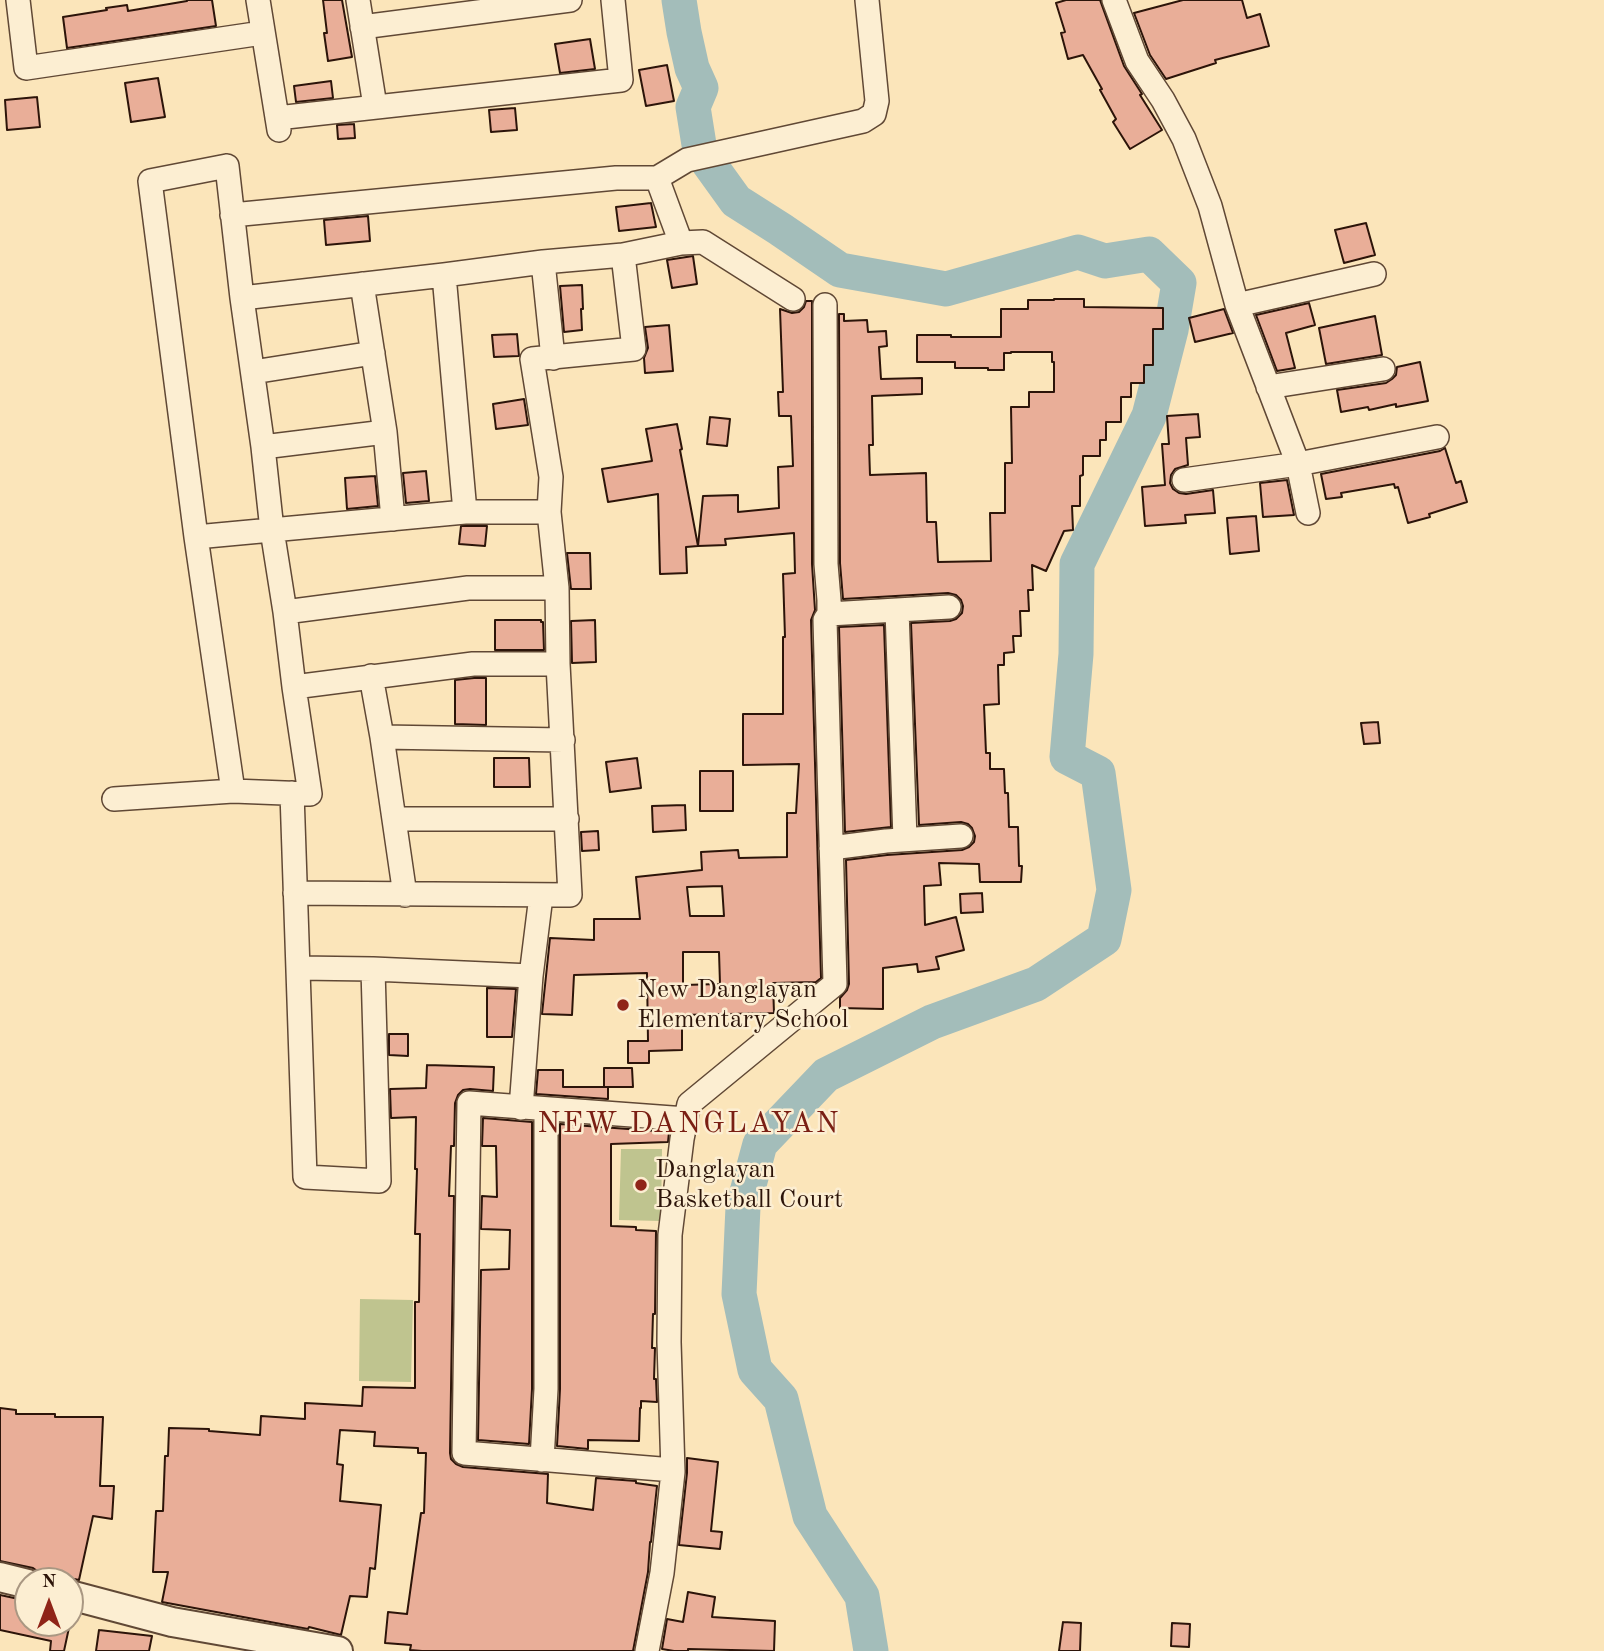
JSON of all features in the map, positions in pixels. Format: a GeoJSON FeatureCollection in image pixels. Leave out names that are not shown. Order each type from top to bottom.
{"type":"FeatureCollection","features":[{"type":"Feature","properties":{"kind":"street"},"geometry":{"type":"LineString","coordinates":[[18,0],[26,68],[262,33]]}},
{"type":"Feature","properties":{"kind":"street"},"geometry":{"type":"LineString","coordinates":[[258,0],[278,124],[375,106],[621,80],[613,0]]}},
{"type":"Feature","properties":{"kind":"street"},"geometry":{"type":"LineString","coordinates":[[358,0],[375,106]]}},
{"type":"Feature","properties":{"kind":"street"},"geometry":{"type":"LineString","coordinates":[[362,27],[570,0]]}},
{"type":"Feature","properties":{"kind":"street"},"geometry":{"type":"LineString","coordinates":[[232,215],[616,178],[657,178],[687,160],[863,121],[874,114],[877,101],[867,0]]}},
{"type":"Feature","properties":{"kind":"street"},"geometry":{"type":"LineString","coordinates":[[1114,0],[1137,61],[1163,100],[1184,139],[1209,206],[1237,305],[1298,464],[1308,513]]}},
{"type":"Feature","properties":{"kind":"street"},"geometry":{"type":"LineString","coordinates":[[114,799],[233,791],[310,794],[272,530],[227,166],[150,181],[196,537],[233,791]]}},
{"type":"Feature","properties":{"kind":"street"},"geometry":{"type":"LineString","coordinates":[[657,178],[681,243]]}},
{"type":"Feature","properties":{"kind":"street"},"geometry":{"type":"LineString","coordinates":[[242,299],[543,262],[623,255],[681,243],[703,242],[793,299]]}},
{"type":"Feature","properties":{"kind":"street"},"geometry":{"type":"LineString","coordinates":[[295,893],[570,895],[556,588],[549,512],[551,477],[532,359],[634,349],[623,255]]}},
{"type":"Feature","properties":{"kind":"street"},"geometry":{"type":"LineString","coordinates":[[543,262],[553,358]]}},
{"type":"Feature","properties":{"kind":"street"},"geometry":{"type":"LineString","coordinates":[[1237,305],[1374,274]]}},
{"type":"Feature","properties":{"kind":"street"},"geometry":{"type":"LineString","coordinates":[[444,275],[466,512]]}},
{"type":"Feature","properties":{"kind":"street"},"geometry":{"type":"LineString","coordinates":[[362,284],[384,432],[393,519]]}},
{"type":"Feature","properties":{"kind":"street"},"geometry":{"type":"LineString","coordinates":[[647,1651],[662,1573],[673,1470],[669,1342],[670,1235],[689,1104],[835,984],[825,620],[829,614],[829,600],[826,565],[825,305]]}},
{"type":"Feature","properties":{"kind":"street"},"geometry":{"type":"LineString","coordinates":[[253,372],[373,353]]}},
{"type":"Feature","properties":{"kind":"street"},"geometry":{"type":"LineString","coordinates":[[1268,387],[1383,369]]}},
{"type":"Feature","properties":{"kind":"street"},"geometry":{"type":"LineString","coordinates":[[263,447],[384,432]]}},
{"type":"Feature","properties":{"kind":"street"},"geometry":{"type":"LineString","coordinates":[[1184,480],[1298,464],[1437,437]]}},
{"type":"Feature","properties":{"kind":"street"},"geometry":{"type":"LineString","coordinates":[[196,537],[466,512],[549,512]]}},
{"type":"Feature","properties":{"kind":"street"},"geometry":{"type":"LineString","coordinates":[[285,612],[468,588],[556,588]]}},
{"type":"Feature","properties":{"kind":"street"},"geometry":{"type":"LineString","coordinates":[[829,614],[948,607]]}},
{"type":"Feature","properties":{"kind":"street"},"geometry":{"type":"LineString","coordinates":[[897,610],[905,839]]}},
{"type":"Feature","properties":{"kind":"street"},"geometry":{"type":"LineString","coordinates":[[294,687],[473,664],[558,664]]}},
{"type":"Feature","properties":{"kind":"street"},"geometry":{"type":"LineString","coordinates":[[371,676],[405,895]]}},
{"type":"Feature","properties":{"kind":"street"},"geometry":{"type":"LineString","coordinates":[[382,737],[563,740]]}},
{"type":"Feature","properties":{"kind":"street"},"geometry":{"type":"LineString","coordinates":[[292,793],[305,1177],[379,1181],[373,968]]}},
{"type":"Feature","properties":{"kind":"street"},"geometry":{"type":"LineString","coordinates":[[394,819],[567,819]]}},
{"type":"Feature","properties":{"kind":"street"},"geometry":{"type":"LineString","coordinates":[[831,848],[905,839],[961,836]]}},
{"type":"Feature","properties":{"kind":"street"},"geometry":{"type":"LineString","coordinates":[[521,1108],[531,976],[541,896]]}},
{"type":"Feature","properties":{"kind":"street"},"geometry":{"type":"LineString","coordinates":[[298,968],[373,968],[531,976]]}},
{"type":"Feature","properties":{"kind":"street"},"geometry":{"type":"LineString","coordinates":[[673,1470],[464,1453],[469,1103],[686,1119]]}},
{"type":"Feature","properties":{"kind":"street"},"geometry":{"type":"LineString","coordinates":[[542,1460],[546,1389],[546,1110]]}},
{"type":"Feature","properties":{"kind":"street"},"geometry":{"type":"LineString","coordinates":[[84,1599],[172,1622],[338,1651]]}},
{"type":"Feature","properties":{"kind":"green space","name":"Danglayan Basketball Court"},"geometry":{"type":"Polygon","coordinates":[[[621,1149],[662,1149],[661,1221],[619,1220],[621,1149]]]}},
{"type":"Feature","properties":{"kind":"green space"},"geometry":{"type":"Polygon","coordinates":[[[360,1299],[413,1300],[411,1382],[359,1381],[360,1299]]]}},
{"type":"Feature","properties":{"kind":"building"},"geometry":{"type":"Polygon","coordinates":[[[187,0],[212,0],[216,26],[67,48],[63,17],[127,5],[128,11],[187,0]]]}},
{"type":"Feature","properties":{"kind":"building"},"geometry":{"type":"Polygon","coordinates":[[[323,0],[342,0],[352,57],[328,61],[323,0]]]}},
{"type":"Feature","properties":{"kind":"building"},"geometry":{"type":"Polygon","coordinates":[[[1066,0],[1100,0],[1124,66],[1162,130],[1130,149],[1113,122],[1116,119],[1083,55],[1068,59],[1061,33],[1065,32],[1056,3],[1066,0]]]}},
{"type":"Feature","properties":{"kind":"building"},"geometry":{"type":"Polygon","coordinates":[[[1183,0],[1242,0],[1247,18],[1260,14],[1269,46],[1215,60],[1216,63],[1166,79],[1150,55],[1134,13],[1183,0]]]}},
{"type":"Feature","properties":{"kind":"building"},"geometry":{"type":"Polygon","coordinates":[[[590,39],[595,69],[560,73],[555,44],[590,39]]]}},
{"type":"Feature","properties":{"kind":"building"},"geometry":{"type":"Polygon","coordinates":[[[667,65],[674,101],[646,106],[639,70],[667,65]]]}},
{"type":"Feature","properties":{"kind":"building"},"geometry":{"type":"Polygon","coordinates":[[[158,78],[165,117],[131,122],[125,83],[158,78]]]}},
{"type":"Feature","properties":{"kind":"building"},"geometry":{"type":"Polygon","coordinates":[[[331,81],[333,98],[296,102],[294,86],[331,81]]]}},
{"type":"Feature","properties":{"kind":"building"},"geometry":{"type":"Polygon","coordinates":[[[37,97],[40,127],[7,130],[5,100],[37,97]]]}},
{"type":"Feature","properties":{"kind":"building"},"geometry":{"type":"Polygon","coordinates":[[[515,108],[517,130],[491,132],[489,110],[515,108]]]}},
{"type":"Feature","properties":{"kind":"building"},"geometry":{"type":"Polygon","coordinates":[[[354,124],[355,138],[338,139],[337,125],[354,124]]]}},
{"type":"Feature","properties":{"kind":"building"},"geometry":{"type":"Polygon","coordinates":[[[651,203],[656,227],[619,231],[616,207],[651,203]]]}},
{"type":"Feature","properties":{"kind":"building"},"geometry":{"type":"Polygon","coordinates":[[[368,216],[370,241],[326,245],[324,220],[368,216]]]}},
{"type":"Feature","properties":{"kind":"building"},"geometry":{"type":"Polygon","coordinates":[[[1366,223],[1375,255],[1344,263],[1335,230],[1366,223]]]}},
{"type":"Feature","properties":{"kind":"building"},"geometry":{"type":"Polygon","coordinates":[[[693,256],[697,284],[672,288],[667,260],[693,256]]]}},
{"type":"Feature","properties":{"kind":"building"},"geometry":{"type":"Polygon","coordinates":[[[582,285],[582,330],[564,332],[560,286],[582,285]]]}},
{"type":"Feature","properties":{"kind":"building"},"geometry":{"type":"Polygon","coordinates":[[[1084,299],[1084,307],[1163,308],[1163,329],[1153,329],[1153,365],[1144,365],[1144,383],[1131,383],[1131,397],[1121,397],[1121,422],[1106,422],[1106,440],[1100,440],[1100,456],[1083,456],[1080,506],[1072,506],[1073,530],[1064,531],[1046,571],[1032,565],[1033,590],[1028,590],[1029,611],[1020,611],[1021,636],[1013,636],[1014,652],[1004,653],[1004,665],[998,665],[999,704],[984,705],[986,753],[990,753],[990,769],[1004,769],[1009,827],[1018,827],[1021,882],[980,882],[979,864],[939,863],[941,885],[924,886],[925,925],[956,917],[964,950],[936,957],[939,969],[918,972],[917,964],[883,968],[883,1009],[840,1008],[840,998],[849,984],[846,860],[962,850],[974,842],[975,836],[968,824],[961,822],[919,825],[911,623],[956,619],[962,613],[961,600],[948,593],[843,599],[840,563],[839,314],[844,314],[844,321],[867,320],[868,332],[886,331],[887,346],[879,347],[881,379],[922,378],[922,394],[872,396],[873,445],[869,445],[870,475],[926,473],[927,522],[936,522],[938,562],[991,561],[990,513],[1005,513],[1005,463],[1012,463],[1011,407],[1029,407],[1029,392],[1054,392],[1052,352],[1004,353],[1004,370],[955,368],[955,362],[917,362],[917,335],[1001,337],[1001,309],[1028,309],[1028,300],[1084,299]]]}},
{"type":"Feature","properties":{"kind":"building"},"geometry":{"type":"Polygon","coordinates":[[[806,301],[812,301],[812,564],[815,610],[811,620],[821,978],[816,982],[773,983],[774,1013],[682,1015],[682,1050],[649,1051],[649,1063],[628,1063],[628,1041],[648,1041],[647,973],[574,975],[572,1015],[542,1014],[550,938],[594,940],[594,919],[640,919],[636,877],[702,870],[701,852],[738,850],[739,858],[787,857],[787,813],[796,813],[799,764],[743,765],[743,714],[783,714],[783,574],[795,573],[794,533],[725,539],[726,545],[698,546],[703,496],[738,495],[738,512],[779,508],[778,467],[793,466],[791,416],[779,416],[778,392],[783,392],[780,309],[792,313],[799,312],[806,301]],[[722,886],[687,887],[690,916],[724,916],[722,886]],[[683,952],[683,985],[720,984],[719,952],[683,952]]]}},
{"type":"Feature","properties":{"kind":"building"},"geometry":{"type":"Polygon","coordinates":[[[1309,303],[1315,325],[1286,333],[1295,368],[1277,371],[1256,315],[1309,303]]]}},
{"type":"Feature","properties":{"kind":"building"},"geometry":{"type":"Polygon","coordinates":[[[1224,309],[1233,333],[1195,342],[1189,318],[1224,309]]]}},
{"type":"Feature","properties":{"kind":"building"},"geometry":{"type":"Polygon","coordinates":[[[1375,316],[1382,355],[1326,364],[1319,328],[1375,316]]]}},
{"type":"Feature","properties":{"kind":"building"},"geometry":{"type":"Polygon","coordinates":[[[669,325],[673,371],[645,373],[644,358],[648,348],[645,327],[669,325]]]}},
{"type":"Feature","properties":{"kind":"building"},"geometry":{"type":"Polygon","coordinates":[[[517,334],[519,356],[494,357],[492,335],[517,334]]]}},
{"type":"Feature","properties":{"kind":"building"},"geometry":{"type":"Polygon","coordinates":[[[1420,362],[1428,401],[1341,412],[1337,390],[1386,383],[1396,375],[1397,367],[1420,362]]]}},
{"type":"Feature","properties":{"kind":"building"},"geometry":{"type":"Polygon","coordinates":[[[524,399],[528,425],[496,429],[493,404],[524,399]]]}},
{"type":"Feature","properties":{"kind":"building"},"geometry":{"type":"Polygon","coordinates":[[[1198,414],[1200,437],[1186,438],[1188,465],[1175,469],[1170,483],[1179,493],[1213,490],[1215,513],[1185,515],[1186,523],[1145,526],[1142,487],[1165,485],[1162,444],[1169,444],[1167,416],[1198,414]]]}},
{"type":"Feature","properties":{"kind":"building"},"geometry":{"type":"Polygon","coordinates":[[[710,417],[730,419],[727,446],[707,444],[710,417]]]}},
{"type":"Feature","properties":{"kind":"building"},"geometry":{"type":"Polygon","coordinates":[[[677,424],[698,546],[686,547],[687,573],[660,574],[658,494],[608,502],[602,469],[652,461],[646,429],[677,424]]]}},
{"type":"Feature","properties":{"kind":"building"},"geometry":{"type":"Polygon","coordinates":[[[1445,448],[1456,483],[1461,481],[1467,502],[1408,523],[1398,487],[1395,488],[1394,484],[1341,493],[1342,497],[1326,499],[1321,474],[1445,448]]]}},
{"type":"Feature","properties":{"kind":"building"},"geometry":{"type":"Polygon","coordinates":[[[426,471],[429,501],[406,503],[403,473],[426,471]]]}},
{"type":"Feature","properties":{"kind":"building"},"geometry":{"type":"Polygon","coordinates":[[[375,476],[378,506],[347,509],[345,478],[375,476]]]}},
{"type":"Feature","properties":{"kind":"building"},"geometry":{"type":"Polygon","coordinates":[[[1287,480],[1294,515],[1263,517],[1260,483],[1287,480]]]}},
{"type":"Feature","properties":{"kind":"building"},"geometry":{"type":"Polygon","coordinates":[[[1256,516],[1259,551],[1230,554],[1227,518],[1256,516]]]}},
{"type":"Feature","properties":{"kind":"building"},"geometry":{"type":"Polygon","coordinates":[[[461,526],[487,526],[485,546],[459,544],[461,526]]]}},
{"type":"Feature","properties":{"kind":"building"},"geometry":{"type":"Polygon","coordinates":[[[567,553],[590,553],[591,589],[571,589],[567,553]]]}},
{"type":"Feature","properties":{"kind":"building"},"geometry":{"type":"Polygon","coordinates":[[[495,620],[541,620],[544,650],[495,650],[495,620]]]}},
{"type":"Feature","properties":{"kind":"building"},"geometry":{"type":"Polygon","coordinates":[[[595,620],[596,662],[572,663],[571,621],[595,620]]]}},
{"type":"Feature","properties":{"kind":"building"},"geometry":{"type":"Polygon","coordinates":[[[884,625],[891,827],[845,832],[839,627],[884,625]]]}},
{"type":"Feature","properties":{"kind":"building"},"geometry":{"type":"Polygon","coordinates":[[[486,678],[486,725],[455,724],[455,680],[486,678]]]}},
{"type":"Feature","properties":{"kind":"building"},"geometry":{"type":"Polygon","coordinates":[[[1378,722],[1380,743],[1364,744],[1361,723],[1378,722]]]}},
{"type":"Feature","properties":{"kind":"building"},"geometry":{"type":"Polygon","coordinates":[[[494,758],[529,758],[530,787],[494,787],[494,758]]]}},
{"type":"Feature","properties":{"kind":"building"},"geometry":{"type":"Polygon","coordinates":[[[637,758],[641,788],[610,792],[606,762],[637,758]]]}},
{"type":"Feature","properties":{"kind":"building"},"geometry":{"type":"Polygon","coordinates":[[[700,771],[733,771],[733,811],[700,811],[700,771]]]}},
{"type":"Feature","properties":{"kind":"building"},"geometry":{"type":"Polygon","coordinates":[[[685,805],[686,830],[653,832],[652,806],[685,805]]]}},
{"type":"Feature","properties":{"kind":"building"},"geometry":{"type":"Polygon","coordinates":[[[598,831],[599,850],[582,851],[581,832],[598,831]]]}},
{"type":"Feature","properties":{"kind":"building"},"geometry":{"type":"Polygon","coordinates":[[[982,893],[983,912],[961,913],[960,894],[982,893]]]}},
{"type":"Feature","properties":{"kind":"building"},"geometry":{"type":"Polygon","coordinates":[[[487,988],[516,989],[512,1037],[487,1037],[487,988]]]}},
{"type":"Feature","properties":{"kind":"building"},"geometry":{"type":"Polygon","coordinates":[[[389,1034],[408,1034],[408,1056],[389,1055],[389,1034]]]}},
{"type":"Feature","properties":{"kind":"building"},"geometry":{"type":"Polygon","coordinates":[[[427,1065],[494,1067],[493,1091],[463,1090],[455,1103],[449,1196],[454,1196],[451,1459],[463,1467],[548,1474],[547,1503],[593,1510],[596,1478],[636,1481],[657,1486],[648,1572],[633,1651],[422,1651],[410,1650],[411,1645],[385,1643],[388,1612],[407,1614],[421,1513],[424,1513],[426,1453],[418,1453],[418,1448],[374,1446],[375,1432],[340,1430],[337,1464],[343,1465],[340,1501],[381,1505],[375,1569],[370,1568],[367,1597],[350,1596],[341,1635],[162,1602],[168,1572],[153,1572],[156,1511],[163,1511],[169,1428],[260,1435],[261,1416],[305,1419],[305,1403],[362,1406],[363,1387],[415,1388],[415,1302],[419,1302],[420,1234],[415,1234],[416,1117],[391,1118],[390,1089],[426,1088],[427,1065]]]}},
{"type":"Feature","properties":{"kind":"building"},"geometry":{"type":"Polygon","coordinates":[[[604,1068],[632,1068],[633,1087],[604,1087],[604,1068]]]}},
{"type":"Feature","properties":{"kind":"building"},"geometry":{"type":"Polygon","coordinates":[[[538,1070],[563,1070],[563,1087],[608,1087],[608,1099],[536,1094],[538,1070]]]}},
{"type":"Feature","properties":{"kind":"building"},"geometry":{"type":"Polygon","coordinates":[[[483,1118],[532,1122],[532,1389],[529,1444],[478,1440],[481,1270],[509,1269],[510,1230],[481,1229],[482,1196],[497,1197],[496,1146],[482,1146],[483,1118]]]}},
{"type":"Feature","properties":{"kind":"building"},"geometry":{"type":"Polygon","coordinates":[[[560,1124],[669,1132],[668,1142],[611,1144],[611,1226],[656,1231],[652,1348],[655,1348],[654,1379],[657,1402],[641,1401],[639,1441],[588,1440],[588,1449],[557,1446],[560,1389],[560,1124]]]}},
{"type":"Feature","properties":{"kind":"building"},"geometry":{"type":"Polygon","coordinates":[[[0,1408],[16,1410],[16,1414],[103,1417],[100,1486],[114,1486],[112,1519],[93,1516],[82,1567],[28,1567],[0,1561],[0,1408]]]}},
{"type":"Feature","properties":{"kind":"building"},"geometry":{"type":"Polygon","coordinates":[[[687,1458],[718,1462],[711,1531],[722,1532],[720,1549],[679,1545],[687,1458]]]}},
{"type":"Feature","properties":{"kind":"building"},"geometry":{"type":"Polygon","coordinates":[[[688,1592],[715,1597],[712,1617],[775,1621],[774,1651],[662,1649],[667,1619],[683,1622],[688,1592]]]}},
{"type":"Feature","properties":{"kind":"building"},"geometry":{"type":"Polygon","coordinates":[[[0,1595],[14,1598],[14,1633],[0,1630],[0,1595]]]}},
{"type":"Feature","properties":{"kind":"building"},"geometry":{"type":"Polygon","coordinates":[[[1063,1622],[1081,1623],[1080,1651],[1059,1651],[1063,1622]]]}},
{"type":"Feature","properties":{"kind":"building"},"geometry":{"type":"Polygon","coordinates":[[[1172,1623],[1190,1624],[1189,1647],[1171,1646],[1172,1623]]]}},
{"type":"Feature","properties":{"kind":"building"},"geometry":{"type":"Polygon","coordinates":[[[99,1630],[152,1636],[149,1651],[96,1651],[99,1630]]]}},
{"type":"Feature","properties":{"kind":"building"},"geometry":{"type":"Polygon","coordinates":[[[32,1637],[67,1637],[64,1651],[50,1651],[51,1641],[32,1637]]]}},
{"type":"Feature","properties":{"kind":"waterway"},"geometry":{"type":"LineString","coordinates":[[679,0],[692,68],[701,88],[693,107],[700,151],[736,201],[840,270],[946,289],[1078,252],[1105,261],[1149,254],[1179,283],[1171,330],[1149,416],[1077,564],[1076,654],[1067,757],[1098,773],[1114,890],[1104,939],[1036,984],[932,1022],[826,1075],[760,1144],[743,1207],[739,1294],[755,1370],[781,1399],[810,1516],[862,1596],[871,1651]]}},
{"type":"Feature","properties":{"kind":"place","name":"New Danglayan Elementary School"},"geometry":{"type":"Point","coordinates":[623,1005]}},
{"type":"Feature","properties":{"kind":"place","name":"Danglayan Basketball Court"},"geometry":{"type":"Point","coordinates":[641,1185]}},
{"type":"Feature","properties":{"kind":"district","name":"NEW DANGLAYAN"},"geometry":{"type":"Point","coordinates":[689,1124]}}]}
